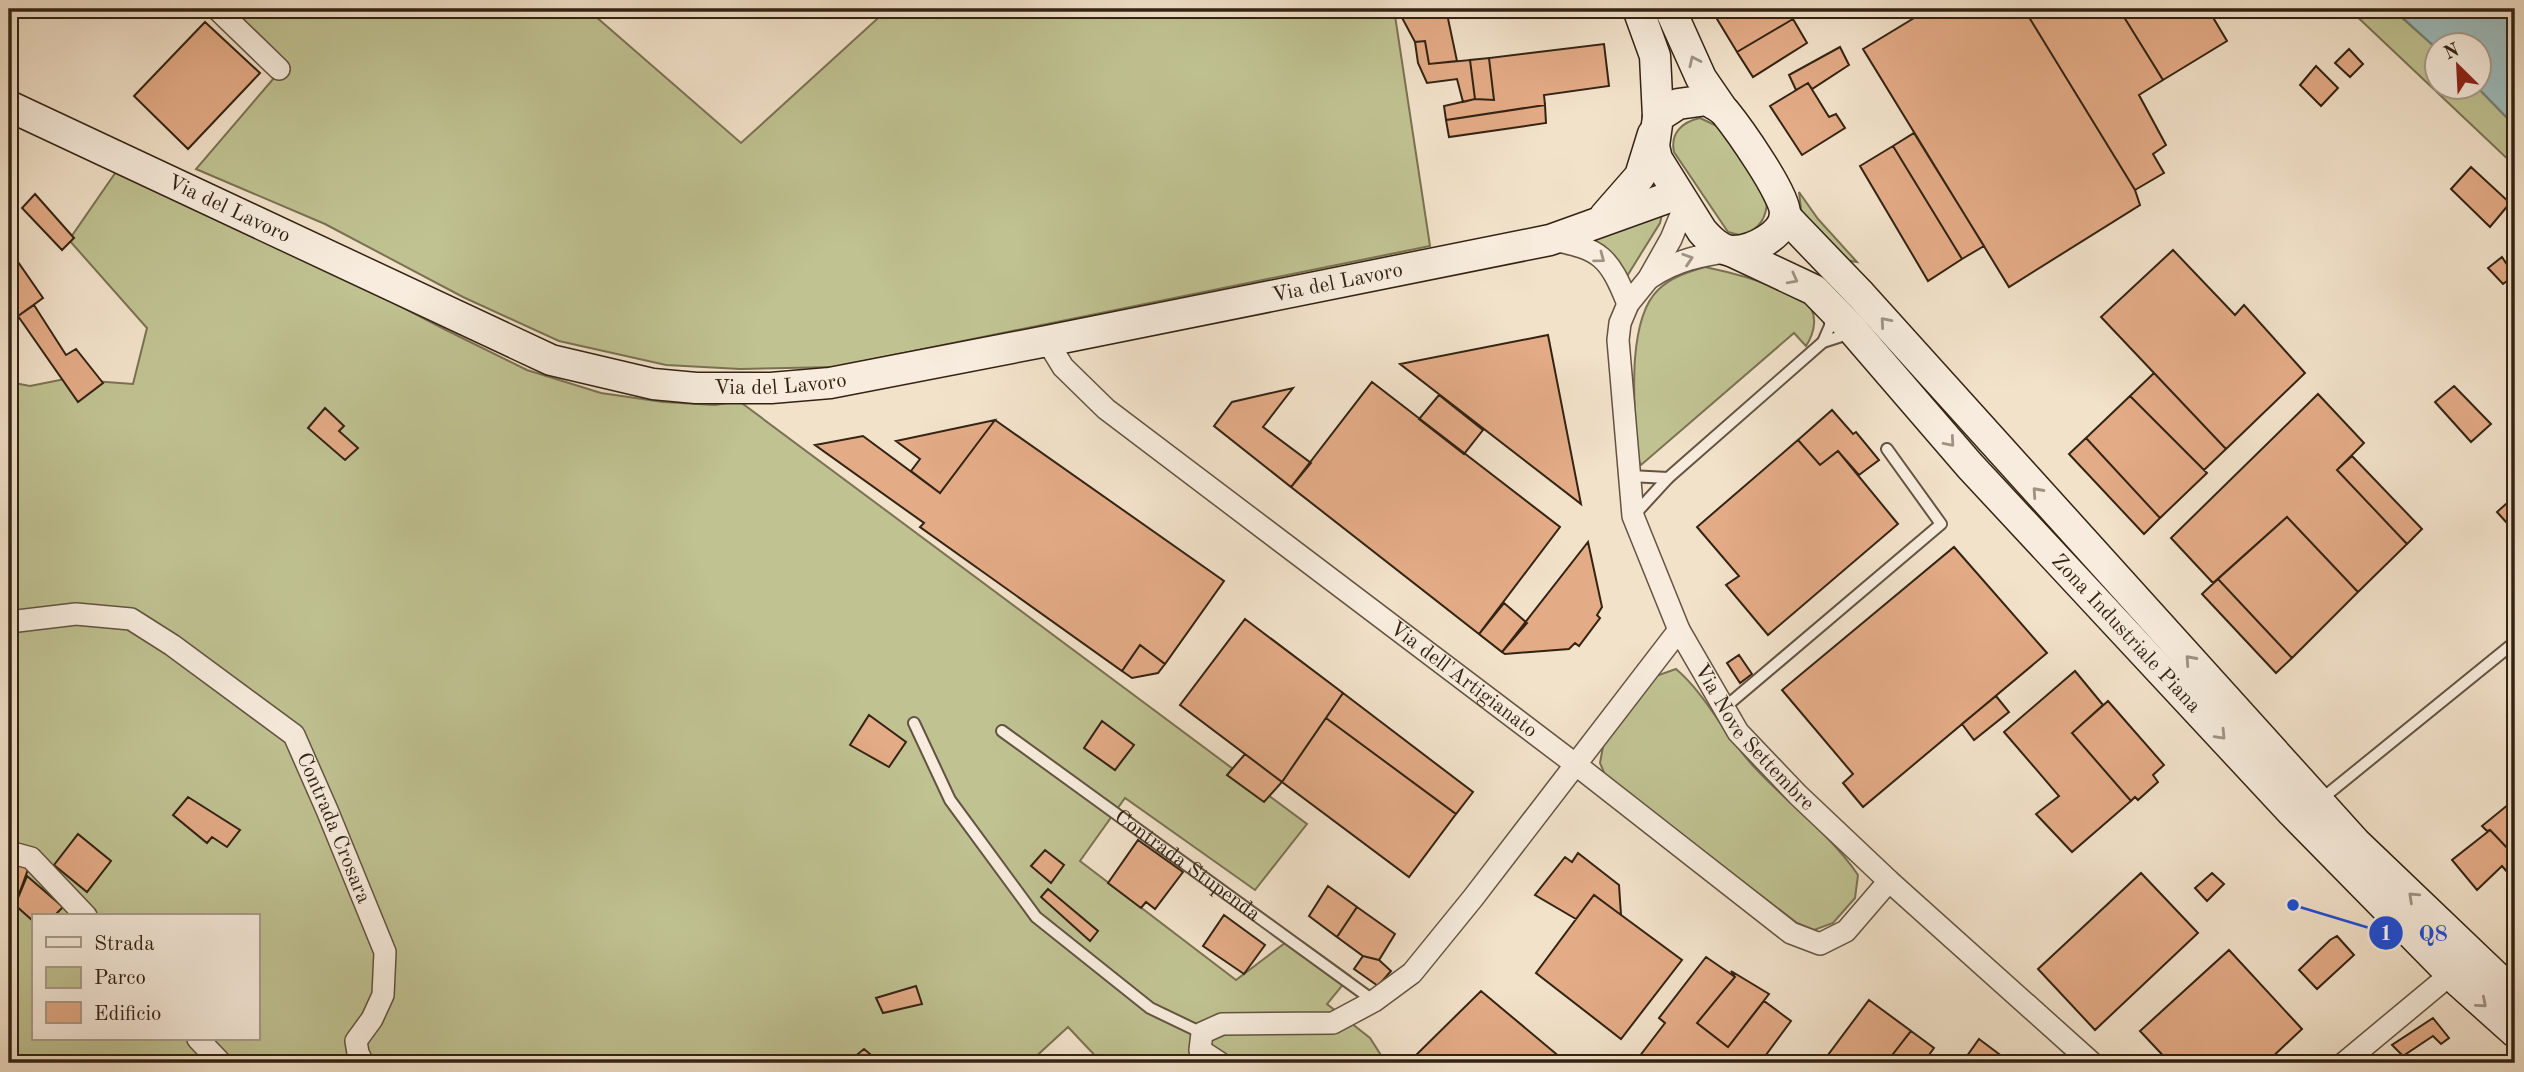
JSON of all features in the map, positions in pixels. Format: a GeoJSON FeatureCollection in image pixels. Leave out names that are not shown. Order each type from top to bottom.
{"type":"FeatureCollection","features":[{"type":"Feature","properties":{"kind":"main road","name":"Zona Industriale Piana"},"geometry":{"type":"LineString","coordinates":[[1638,9],[1655,56],[1657,122],[1654,146],[1657,159],[1711,241],[1814,290],[1970,466],[2292,812],[2451,974],[2515,1032]]}},
{"type":"Feature","properties":{"kind":"main road"},"geometry":{"type":"LineString","coordinates":[[1670,9],[1702,78],[1784,202],[1785,216],[1771,237],[1758,244],[1731,251]]}},
{"type":"Feature","properties":{"kind":"main road"},"geometry":{"type":"LineString","coordinates":[[1657,122],[1667,109],[1693,101],[1707,100],[1723,110]]}},
{"type":"Feature","properties":{"kind":"main road","name":"Via del Lavoro"},"geometry":{"type":"LineString","coordinates":[[9,106],[551,360],[653,384],[696,388],[783,387],[830,383],[1550,240],[1628,210],[1681,199]]}},
{"type":"Feature","properties":{"kind":"main road","name":"Via del Lavoro"},"geometry":{"type":"LineString","coordinates":[[1594,225],[1613,209],[1640,176],[1657,122]]}},
{"type":"Feature","properties":{"kind":"main road","name":"Zona Industriale Piana"},"geometry":{"type":"LineString","coordinates":[[1785,216],[1861,295],[2356,843],[2515,995]]}},
{"type":"Feature","properties":{"kind":"street"},"geometry":{"type":"LineString","coordinates":[[216,9],[279,69]]}},
{"type":"Feature","properties":{"kind":"street","name":"Via Nove Settembre"},"geometry":{"type":"LineString","coordinates":[[1681,199],[1671,239],[1649,278],[1628,304],[1620,323],[1618,340],[1633,516],[1679,630],[1738,732],[1798,795],[1889,881],[2092,1063]]}},
{"type":"Feature","properties":{"kind":"street"},"geometry":{"type":"LineString","coordinates":[[1550,240],[1583,246],[1608,263],[1628,304]]}},
{"type":"Feature","properties":{"kind":"street","name":"Via Nove Settembre"},"geometry":{"type":"LineString","coordinates":[[1649,278],[1681,261],[1731,251]]}},
{"type":"Feature","properties":{"kind":"street","name":"Via dell'Artigianato"},"geometry":{"type":"LineString","coordinates":[[1047,341],[1063,367],[1106,409],[1575,764],[1791,933],[1820,944],[1846,931],[1889,881]]}},
{"type":"Feature","properties":{"kind":"street","name":"Contrada Crosara"},"geometry":{"type":"LineString","coordinates":[[9,622],[76,614],[131,619],[172,645],[294,735],[385,952],[383,995],[372,1018],[356,1041],[363,1063]]}},
{"type":"Feature","properties":{"kind":"street"},"geometry":{"type":"LineString","coordinates":[[1220,1063],[1200,1050],[1202,1033],[1222,1024],[1333,1023],[1374,1001],[1412,973],[1679,630]]}},
{"type":"Feature","properties":{"kind":"street"},"geometry":{"type":"LineString","coordinates":[[9,852],[31,858],[84,914]]}},
{"type":"Feature","properties":{"kind":"street"},"geometry":{"type":"LineString","coordinates":[[2344,1063],[2451,974]]}},
{"type":"Feature","properties":{"kind":"street"},"geometry":{"type":"LineString","coordinates":[[199,1040],[220,1063]]}},
{"type":"Feature","properties":{"kind":"lane"},"geometry":{"type":"LineString","coordinates":[[1823,342],[1830,326],[1829,306]]}},
{"type":"Feature","properties":{"kind":"lane"},"geometry":{"type":"LineString","coordinates":[[1633,516],[1668,478],[1823,342],[1854,332]]}},
{"type":"Feature","properties":{"kind":"lane"},"geometry":{"type":"LineString","coordinates":[[1724,708],[1941,524],[1887,449]]}},
{"type":"Feature","properties":{"kind":"lane"},"geometry":{"type":"LineString","coordinates":[[1630,476],[1668,478]]}},
{"type":"Feature","properties":{"kind":"lane"},"geometry":{"type":"LineString","coordinates":[[2318,802],[2515,642]]}},
{"type":"Feature","properties":{"kind":"lane"},"geometry":{"type":"LineString","coordinates":[[914,723],[950,800],[1036,917],[1150,1008],[1202,1033]]}},
{"type":"Feature","properties":{"kind":"lane","name":"Contrada Stupenda"},"geometry":{"type":"LineString","coordinates":[[1002,731],[1374,1001]]}},
{"type":"Feature","properties":{"kind":"green space"},"geometry":{"type":"Polygon","coordinates":[[[227,9],[587,9],[741,143],[888,9],[1394,9],[1430,246],[835,367],[740,369],[666,365],[559,341],[463,297],[325,224],[196,169],[286,64],[227,9]]]}},
{"type":"Feature","properties":{"kind":"green space"},"geometry":{"type":"Polygon","coordinates":[[[2349,9],[2392,9],[2422,36],[2422,78],[2349,9]]]}},
{"type":"Feature","properties":{"kind":"green space"},"geometry":{"type":"Polygon","coordinates":[[[2447,102],[2492,102],[2515,126],[2515,166],[2447,102]]]}},
{"type":"Feature","properties":{"kind":"green space"},"geometry":{"type":"Polygon","coordinates":[[[1700,118],[1719,127],[1767,199],[1766,212],[1761,222],[1743,236],[1728,232],[1674,152],[1674,139],[1679,129],[1700,118]]]}},
{"type":"Feature","properties":{"kind":"green space"},"geometry":{"type":"Polygon","coordinates":[[[118,169],[310,259],[527,370],[601,393],[663,402],[715,405],[739,401],[1307,824],[1255,890],[1125,798],[1080,861],[1236,980],[1293,937],[1303,942],[1350,976],[1327,1004],[1370,1038],[1386,1063],[1102,1063],[1068,1027],[1031,1061],[1032,1063],[9,1063],[9,382],[30,386],[65,379],[133,384],[147,328],[69,240],[118,169]]]}},
{"type":"Feature","properties":{"kind":"green space"},"geometry":{"type":"Polygon","coordinates":[[[1799,192],[1818,219],[1857,262],[1839,259],[1802,217],[1799,192]]]}},
{"type":"Feature","properties":{"kind":"green space"},"geometry":{"type":"Polygon","coordinates":[[[1655,206],[1663,210],[1660,223],[1624,281],[1612,254],[1595,240],[1655,206]]]}},
{"type":"Feature","properties":{"kind":"green space"},"geometry":{"type":"Polygon","coordinates":[[[1705,267],[1756,280],[1801,298],[1814,317],[1812,335],[1806,346],[1794,333],[1641,465],[1637,457],[1634,369],[1641,324],[1648,305],[1663,285],[1705,267]]]}},
{"type":"Feature","properties":{"kind":"green space"},"geometry":{"type":"Polygon","coordinates":[[[1676,669],[1698,692],[1746,758],[1823,833],[1858,875],[1855,898],[1833,923],[1814,930],[1797,923],[1605,775],[1600,763],[1604,741],[1656,676],[1676,669]]]}},
{"type":"Feature","properties":{"kind":"water"},"geometry":{"type":"Polygon","coordinates":[[[2393,9],[2504,9],[2515,22],[2515,126],[2492,102],[2492,32],[2422,32],[2422,35],[2393,9]]]}},
{"type":"Feature","properties":{"kind":"building"},"geometry":{"type":"Polygon","coordinates":[[[1399,9],[1446,9],[1457,61],[1429,64],[1425,41],[1415,42],[1399,9]]]}},
{"type":"Feature","properties":{"kind":"building"},"geometry":{"type":"Polygon","coordinates":[[[1732,9],[1787,9],[1793,19],[1737,52],[1717,19],[1732,9]]]}},
{"type":"Feature","properties":{"kind":"building"},"geometry":{"type":"Polygon","coordinates":[[[1929,9],[2024,9],[2135,190],[2140,205],[2009,287],[1863,49],[1929,9]]]}},
{"type":"Feature","properties":{"kind":"building"},"geometry":{"type":"Polygon","coordinates":[[[2024,9],[2119,9],[2163,80],[2139,95],[2166,145],[2153,154],[2164,173],[2135,190],[2024,9]]]}},
{"type":"Feature","properties":{"kind":"building"},"geometry":{"type":"Polygon","coordinates":[[[2119,9],[2208,9],[2227,41],[2163,80],[2119,9]]]}},
{"type":"Feature","properties":{"kind":"building"},"geometry":{"type":"Polygon","coordinates":[[[1793,19],[1807,43],[1753,77],[1737,52],[1793,19]]]}},
{"type":"Feature","properties":{"kind":"building"},"geometry":{"type":"Polygon","coordinates":[[[205,22],[260,73],[188,149],[134,96],[205,22]]]}},
{"type":"Feature","properties":{"kind":"building"},"geometry":{"type":"Polygon","coordinates":[[[1425,41],[1429,64],[1470,60],[1475,99],[1463,102],[1457,79],[1427,83],[1418,63],[1415,42],[1425,41]]]}},
{"type":"Feature","properties":{"kind":"building"},"geometry":{"type":"Polygon","coordinates":[[[1604,44],[1609,86],[1544,95],[1545,105],[1446,120],[1444,106],[1475,99],[1494,100],[1489,58],[1604,44]]]}},
{"type":"Feature","properties":{"kind":"building"},"geometry":{"type":"Polygon","coordinates":[[[1840,47],[1849,65],[1812,89],[1808,83],[1796,90],[1789,75],[1840,47]]]}},
{"type":"Feature","properties":{"kind":"building"},"geometry":{"type":"Polygon","coordinates":[[[2349,49],[2363,64],[2350,77],[2335,63],[2349,49]]]}},
{"type":"Feature","properties":{"kind":"building"},"geometry":{"type":"Polygon","coordinates":[[[1489,58],[1494,100],[1475,99],[1470,60],[1489,58]]]}},
{"type":"Feature","properties":{"kind":"building"},"geometry":{"type":"Polygon","coordinates":[[[2316,66],[2338,88],[2321,106],[2300,85],[2316,66]]]}},
{"type":"Feature","properties":{"kind":"building"},"geometry":{"type":"Polygon","coordinates":[[[1808,83],[1829,117],[1836,114],[1845,128],[1802,155],[1770,106],[1808,83]]]}},
{"type":"Feature","properties":{"kind":"building"},"geometry":{"type":"Polygon","coordinates":[[[1545,105],[1546,123],[1449,137],[1446,120],[1545,105]]]}},
{"type":"Feature","properties":{"kind":"building"},"geometry":{"type":"Polygon","coordinates":[[[1914,133],[1984,246],[1962,259],[1893,146],[1914,133]]]}},
{"type":"Feature","properties":{"kind":"building"},"geometry":{"type":"Polygon","coordinates":[[[1893,146],[1962,259],[1928,281],[1860,166],[1893,146]]]}},
{"type":"Feature","properties":{"kind":"building"},"geometry":{"type":"Polygon","coordinates":[[[2471,167],[2510,203],[2490,227],[2451,189],[2471,167]]]}},
{"type":"Feature","properties":{"kind":"building"},"geometry":{"type":"Polygon","coordinates":[[[35,194],[74,238],[62,250],[22,208],[35,194]]]}},
{"type":"Feature","properties":{"kind":"building"},"geometry":{"type":"Polygon","coordinates":[[[9,249],[43,298],[18,316],[9,303],[9,249]]]}},
{"type":"Feature","properties":{"kind":"building"},"geometry":{"type":"Polygon","coordinates":[[[2173,250],[2235,315],[2244,305],[2305,373],[2226,449],[2101,317],[2173,250]]]}},
{"type":"Feature","properties":{"kind":"building"},"geometry":{"type":"Polygon","coordinates":[[[2502,257],[2508,266],[2515,261],[2515,275],[2503,284],[2488,268],[2502,257]]]}},
{"type":"Feature","properties":{"kind":"building"},"geometry":{"type":"Polygon","coordinates":[[[34,305],[66,355],[76,349],[103,383],[78,402],[18,316],[34,305]]]}},
{"type":"Feature","properties":{"kind":"building"},"geometry":{"type":"Polygon","coordinates":[[[1548,335],[1581,504],[1400,364],[1548,335]]]}},
{"type":"Feature","properties":{"kind":"building"},"geometry":{"type":"Polygon","coordinates":[[[2154,373],[2226,449],[2204,470],[2130,396],[2154,373]]]}},
{"type":"Feature","properties":{"kind":"building"},"geometry":{"type":"Polygon","coordinates":[[[1372,382],[1560,527],[1479,634],[1291,487],[1372,382]]]}},
{"type":"Feature","properties":{"kind":"building"},"geometry":{"type":"Polygon","coordinates":[[[2454,386],[2491,424],[2471,442],[2435,402],[2454,386]]]}},
{"type":"Feature","properties":{"kind":"building"},"geometry":{"type":"Polygon","coordinates":[[[1293,388],[1263,427],[1311,463],[1291,487],[1214,426],[1232,402],[1293,388]]]}},
{"type":"Feature","properties":{"kind":"building"},"geometry":{"type":"Polygon","coordinates":[[[2318,394],[2364,443],[2337,470],[2407,544],[2358,592],[2287,517],[2213,583],[2171,538],[2318,394]]]}},
{"type":"Feature","properties":{"kind":"building"},"geometry":{"type":"Polygon","coordinates":[[[1439,395],[1483,430],[1464,454],[1419,419],[1439,395]]]}},
{"type":"Feature","properties":{"kind":"building"},"geometry":{"type":"Polygon","coordinates":[[[2130,396],[2207,473],[2160,518],[2086,438],[2130,396]]]}},
{"type":"Feature","properties":{"kind":"building"},"geometry":{"type":"Polygon","coordinates":[[[325,408],[344,426],[339,431],[358,448],[345,460],[308,428],[325,408]]]}},
{"type":"Feature","properties":{"kind":"building"},"geometry":{"type":"Polygon","coordinates":[[[1832,410],[1853,434],[1856,432],[1879,460],[1859,475],[1838,451],[1820,465],[1798,440],[1832,410]]]}},
{"type":"Feature","properties":{"kind":"building"},"geometry":{"type":"Polygon","coordinates":[[[995,420],[1224,581],[1165,664],[1140,645],[1122,671],[920,527],[924,523],[815,445],[863,436],[940,493],[995,420]]]}},
{"type":"Feature","properties":{"kind":"building"},"geometry":{"type":"Polygon","coordinates":[[[995,420],[940,493],[911,471],[920,459],[896,441],[995,420]]]}},
{"type":"Feature","properties":{"kind":"building"},"geometry":{"type":"Polygon","coordinates":[[[2086,438],[2160,518],[2144,534],[2069,454],[2086,438]]]}},
{"type":"Feature","properties":{"kind":"building"},"geometry":{"type":"Polygon","coordinates":[[[1798,440],[1820,465],[1838,451],[1898,524],[1768,635],[1726,585],[1739,576],[1697,527],[1798,440]]]}},
{"type":"Feature","properties":{"kind":"building"},"geometry":{"type":"Polygon","coordinates":[[[2352,456],[2422,529],[2407,544],[2337,470],[2352,456]]]}},
{"type":"Feature","properties":{"kind":"building"},"geometry":{"type":"Polygon","coordinates":[[[2515,496],[2515,532],[2497,512],[2515,496]]]}},
{"type":"Feature","properties":{"kind":"building"},"geometry":{"type":"Polygon","coordinates":[[[2287,517],[2358,592],[2292,658],[2218,579],[2287,517]]]}},
{"type":"Feature","properties":{"kind":"building"},"geometry":{"type":"Polygon","coordinates":[[[1588,542],[1602,607],[1597,615],[1600,618],[1579,646],[1575,643],[1569,649],[1505,654],[1502,652],[1588,542]]]}},
{"type":"Feature","properties":{"kind":"building"},"geometry":{"type":"Polygon","coordinates":[[[1954,547],[2047,653],[1863,807],[1843,783],[1853,774],[1782,690],[1954,547]]]}},
{"type":"Feature","properties":{"kind":"building"},"geometry":{"type":"Polygon","coordinates":[[[2218,579],[2292,658],[2276,673],[2202,594],[2218,579]]]}},
{"type":"Feature","properties":{"kind":"building"},"geometry":{"type":"Polygon","coordinates":[[[1504,603],[1527,623],[1502,652],[1479,634],[1504,603]]]}},
{"type":"Feature","properties":{"kind":"building"},"geometry":{"type":"Polygon","coordinates":[[[1245,619],[1343,693],[1282,782],[1180,705],[1245,619]]]}},
{"type":"Feature","properties":{"kind":"building"},"geometry":{"type":"Polygon","coordinates":[[[1140,645],[1165,664],[1158,673],[1132,678],[1122,671],[1140,645]]]}},
{"type":"Feature","properties":{"kind":"building"},"geometry":{"type":"Polygon","coordinates":[[[1739,655],[1752,674],[1740,683],[1727,663],[1739,655]]]}},
{"type":"Feature","properties":{"kind":"building"},"geometry":{"type":"Polygon","coordinates":[[[2075,671],[2103,705],[2072,733],[2131,801],[2072,852],[2036,814],[2059,796],[2004,732],[2075,671]]]}},
{"type":"Feature","properties":{"kind":"building"},"geometry":{"type":"Polygon","coordinates":[[[1343,693],[1473,792],[1456,814],[1326,718],[1343,693]]]}},
{"type":"Feature","properties":{"kind":"building"},"geometry":{"type":"Polygon","coordinates":[[[1996,696],[2009,712],[1974,740],[1962,724],[1996,696]]]}},
{"type":"Feature","properties":{"kind":"building"},"geometry":{"type":"Polygon","coordinates":[[[2108,701],[2164,765],[2153,775],[2158,782],[2138,800],[2135,797],[2131,801],[2072,733],[2108,701]]]}},
{"type":"Feature","properties":{"kind":"building"},"geometry":{"type":"Polygon","coordinates":[[[2515,710],[2515,737],[2508,728],[2512,725],[2507,717],[2515,710]]]}},
{"type":"Feature","properties":{"kind":"building"},"geometry":{"type":"Polygon","coordinates":[[[869,715],[906,742],[889,767],[850,745],[869,715]]]}},
{"type":"Feature","properties":{"kind":"building"},"geometry":{"type":"Polygon","coordinates":[[[1326,718],[1456,814],[1409,877],[1282,782],[1326,718]]]}},
{"type":"Feature","properties":{"kind":"building"},"geometry":{"type":"Polygon","coordinates":[[[1102,721],[1134,745],[1115,770],[1084,748],[1102,721]]]}},
{"type":"Feature","properties":{"kind":"building"},"geometry":{"type":"Polygon","coordinates":[[[1245,754],[1282,782],[1264,802],[1227,775],[1245,754]]]}},
{"type":"Feature","properties":{"kind":"building"},"geometry":{"type":"Polygon","coordinates":[[[188,797],[240,830],[227,847],[212,837],[207,843],[173,815],[188,797]]]}},
{"type":"Feature","properties":{"kind":"building"},"geometry":{"type":"Polygon","coordinates":[[[2515,799],[2515,846],[2510,851],[2490,830],[2487,831],[2482,826],[2515,799]]]}},
{"type":"Feature","properties":{"kind":"building"},"geometry":{"type":"Polygon","coordinates":[[[2490,830],[2510,851],[2515,846],[2515,881],[2502,866],[2477,890],[2452,860],[2490,830]]]}},
{"type":"Feature","properties":{"kind":"building"},"geometry":{"type":"Polygon","coordinates":[[[78,834],[111,861],[87,892],[54,865],[78,834]]]}},
{"type":"Feature","properties":{"kind":"building"},"geometry":{"type":"Polygon","coordinates":[[[1138,840],[1183,872],[1155,909],[1146,902],[1141,908],[1108,883],[1138,840]]]}},
{"type":"Feature","properties":{"kind":"building"},"geometry":{"type":"Polygon","coordinates":[[[1045,850],[1064,865],[1051,883],[1031,866],[1045,850]]]}},
{"type":"Feature","properties":{"kind":"building"},"geometry":{"type":"Polygon","coordinates":[[[1578,853],[1619,885],[1621,915],[1594,895],[1576,919],[1535,895],[1565,857],[1572,862],[1578,853]]]}},
{"type":"Feature","properties":{"kind":"building"},"geometry":{"type":"Polygon","coordinates":[[[11,859],[30,864],[15,905],[9,905],[11,859]]]}},
{"type":"Feature","properties":{"kind":"building"},"geometry":{"type":"Polygon","coordinates":[[[2141,873],[2198,933],[2095,1030],[2038,969],[2141,873]]]}},
{"type":"Feature","properties":{"kind":"building"},"geometry":{"type":"Polygon","coordinates":[[[2212,873],[2224,884],[2207,901],[2195,888],[2212,873]]]}},
{"type":"Feature","properties":{"kind":"building"},"geometry":{"type":"Polygon","coordinates":[[[27,876],[63,907],[56,914],[32,914],[32,920],[15,905],[27,876]]]}},
{"type":"Feature","properties":{"kind":"building"},"geometry":{"type":"Polygon","coordinates":[[[1328,886],[1357,907],[1337,937],[1309,916],[1328,886]]]}},
{"type":"Feature","properties":{"kind":"building"},"geometry":{"type":"Polygon","coordinates":[[[1048,889],[1098,931],[1090,941],[1041,897],[1048,889]]]}},
{"type":"Feature","properties":{"kind":"building"},"geometry":{"type":"Polygon","coordinates":[[[1594,895],[1682,960],[1621,1039],[1536,973],[1594,895]]]}},
{"type":"Feature","properties":{"kind":"building"},"geometry":{"type":"Polygon","coordinates":[[[1357,907],[1395,934],[1379,960],[1363,956],[1337,937],[1357,907]]]}},
{"type":"Feature","properties":{"kind":"building"},"geometry":{"type":"Polygon","coordinates":[[[1224,915],[1265,945],[1244,974],[1203,946],[1224,915]]]}},
{"type":"Feature","properties":{"kind":"building"},"geometry":{"type":"Polygon","coordinates":[[[2337,936],[2354,955],[2317,989],[2299,970],[2337,936]]]}},
{"type":"Feature","properties":{"kind":"building"},"geometry":{"type":"Polygon","coordinates":[[[2229,950],[2302,1029],[2266,1063],[2170,1063],[2140,1031],[2229,950]]]}},
{"type":"Feature","properties":{"kind":"building"},"geometry":{"type":"Polygon","coordinates":[[[1363,956],[1379,960],[1391,971],[1378,986],[1354,969],[1363,956]]]}},
{"type":"Feature","properties":{"kind":"building"},"geometry":{"type":"Polygon","coordinates":[[[1706,957],[1735,977],[1697,1023],[1728,1047],[1764,1001],[1791,1021],[1760,1063],[1647,1063],[1639,1057],[1665,1023],[1659,1018],[1706,957]]]}},
{"type":"Feature","properties":{"kind":"building"},"geometry":{"type":"Polygon","coordinates":[[[1731,971],[1769,994],[1728,1047],[1697,1023],[1735,977],[1731,971]]]}},
{"type":"Feature","properties":{"kind":"building"},"geometry":{"type":"Polygon","coordinates":[[[916,986],[922,1004],[883,1013],[876,998],[916,986]]]}},
{"type":"Feature","properties":{"kind":"building"},"geometry":{"type":"Polygon","coordinates":[[[1481,991],[1567,1063],[1408,1063],[1481,991]]]}},
{"type":"Feature","properties":{"kind":"building"},"geometry":{"type":"Polygon","coordinates":[[[1869,1000],[1911,1031],[1886,1063],[1822,1063],[1869,1000]]]}},
{"type":"Feature","properties":{"kind":"building"},"geometry":{"type":"Polygon","coordinates":[[[2433,1018],[2449,1038],[2441,1044],[2433,1036],[2403,1056],[2392,1045],[2433,1018]]]}},
{"type":"Feature","properties":{"kind":"building"},"geometry":{"type":"Polygon","coordinates":[[[1911,1031],[1934,1048],[1923,1063],[1886,1063],[1911,1031]]]}},
{"type":"Feature","properties":{"kind":"building"},"geometry":{"type":"Polygon","coordinates":[[[1979,1039],[2011,1063],[1962,1063],[1979,1039]]]}},
{"type":"Feature","properties":{"kind":"building"},"geometry":{"type":"Polygon","coordinates":[[[864,1049],[877,1060],[873,1063],[856,1063],[853,1058],[864,1049]]]}},
{"type":"Feature","properties":{"kind":"place","name":"Q8"},"geometry":{"type":"Point","coordinates":[2293,905]}}]}
